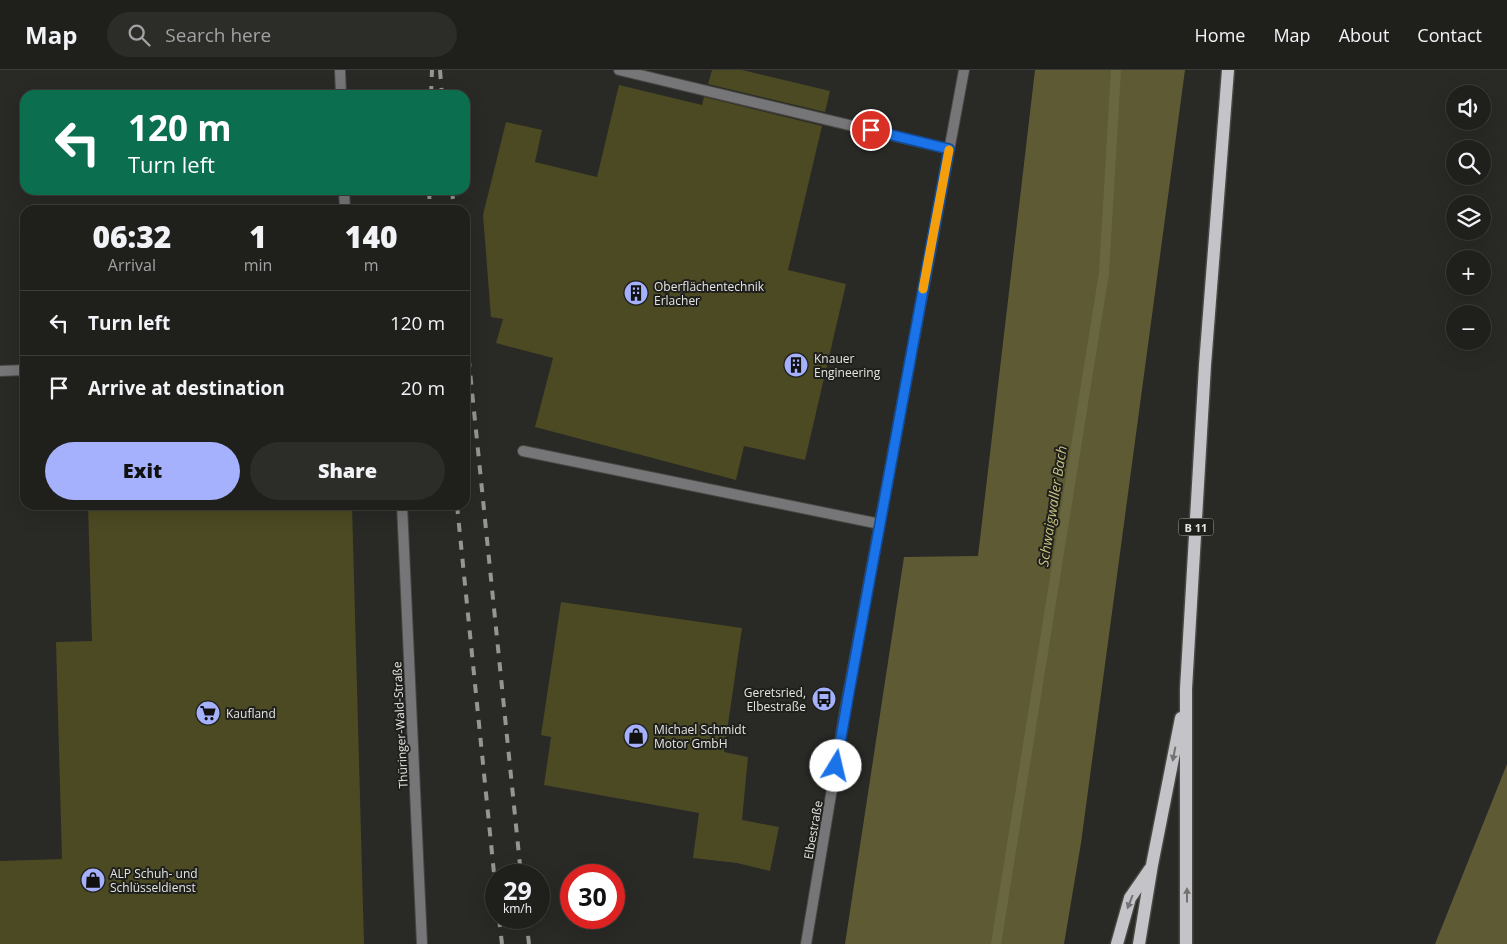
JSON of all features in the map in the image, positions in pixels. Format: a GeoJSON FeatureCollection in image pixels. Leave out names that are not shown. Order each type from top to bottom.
{"type":"FeatureCollection","features":[{"type":"Feature","properties":{"kind":"main road","name":"B 11"},"geometry":{"type":"LineString","coordinates":[[1186,944],[1186,689],[1205,365],[1228,70]]}},
{"type":"Feature","properties":{"kind":"main road","name":"B 11"},"geometry":{"type":"LineString","coordinates":[[1139,944],[1152,865],[1186,689]]}},
{"type":"Feature","properties":{"kind":"main road"},"geometry":{"type":"LineString","coordinates":[[1117,944],[1130,898],[1152,865]]}},
{"type":"Feature","properties":{"kind":"street"},"geometry":{"type":"LineString","coordinates":[[340,70],[340,90]]}},
{"type":"Feature","properties":{"kind":"street"},"geometry":{"type":"LineString","coordinates":[[619,70],[949,149]]}},
{"type":"Feature","properties":{"kind":"street","name":"Elbestraße"},"geometry":{"type":"LineString","coordinates":[[806,944],[847,702],[964,70]]}},
{"type":"Feature","properties":{"kind":"street"},"geometry":{"type":"LineString","coordinates":[[0,371],[20,370]]}},
{"type":"Feature","properties":{"kind":"street"},"geometry":{"type":"LineString","coordinates":[[523,451],[880,524]]}},
{"type":"Feature","properties":{"kind":"street","name":"Thüringer-Wald-Straße"},"geometry":{"type":"LineString","coordinates":[[402,510],[422,944]]}},
{"type":"Feature","properties":{"kind":"shaded area"},"geometry":{"type":"Polygon","coordinates":[[[1035,70],[1185,70],[1081,843],[1064,944],[845,944],[904,557],[978,556],[1035,70]]]}},
{"type":"Feature","properties":{"kind":"shaded area"},"geometry":{"type":"Polygon","coordinates":[[[1507,764],[1507,944],[1435,944],[1507,764]]]}},
{"type":"Feature","properties":{"kind":"building"},"geometry":{"type":"Polygon","coordinates":[[[712,70],[742,70],[830,91],[825,112],[708,84],[712,70]]]}},
{"type":"Feature","properties":{"kind":"building","name":"Oberflächentechnik Erlacher"},"geometry":{"type":"Polygon","coordinates":[[[619,85],[702,105],[704,97],[822,126],[788,270],[846,284],[805,460],[744,446],[736,480],[535,427],[553,358],[496,343],[503,319],[491,317],[483,215],[506,122],[542,130],[535,162],[597,177],[619,85]]]}},
{"type":"Feature","properties":{"kind":"building","name":"Kaufland"},"geometry":{"type":"Polygon","coordinates":[[[88,510],[352,510],[364,944],[0,944],[0,861],[62,859],[56,642],[92,641],[88,510]]]}},
{"type":"Feature","properties":{"kind":"building","name":"Michael Schmidt Motor GmbH"},"geometry":{"type":"Polygon","coordinates":[[[561,602],[742,628],[724,752],[748,757],[742,820],[779,827],[770,871],[737,863],[693,858],[699,813],[544,785],[551,737],[541,735],[561,602]]]}},
{"type":"Feature","properties":{"kind":"waterway","name":"Schwaigwaller Bach"},"geometry":{"type":"LineString","coordinates":[[996,944],[1104,273],[1116,70]]}},
{"type":"Feature","properties":{"kind":"railway"},"geometry":{"type":"LineString","coordinates":[[431,90],[432,70]]}},
{"type":"Feature","properties":{"kind":"railway"},"geometry":{"type":"LineString","coordinates":[[440,70],[442,90]]}},
{"type":"Feature","properties":{"kind":"railway"},"geometry":{"type":"LineString","coordinates":[[429,195],[430,205]]}},
{"type":"Feature","properties":{"kind":"railway"},"geometry":{"type":"LineString","coordinates":[[452,195],[454,205]]}},
{"type":"Feature","properties":{"kind":"railway"},"geometry":{"type":"LineString","coordinates":[[470,371],[520,864]]}},
{"type":"Feature","properties":{"kind":"railway"},"geometry":{"type":"LineString","coordinates":[[458,510],[493,864]]}},
{"type":"Feature","properties":{"kind":"railway"},"geometry":{"type":"LineString","coordinates":[[500,929],[502,944]]}},
{"type":"Feature","properties":{"kind":"railway"},"geometry":{"type":"LineString","coordinates":[[527,929],[529,944]]}},
{"type":"Feature","properties":{"kind":"slow traffic"},"geometry":{"type":"LineString","coordinates":[[923,289],[949,150]]}},
{"type":"Feature","properties":{"kind":"place","name":"Oberflächentechnik Erlacher"},"geometry":{"type":"Point","coordinates":[636,293]}},
{"type":"Feature","properties":{"kind":"place","name":"Knauer Engineering"},"geometry":{"type":"Point","coordinates":[796,365]}},
{"type":"Feature","properties":{"kind":"place","name":"Geretsried, Elbestraße"},"geometry":{"type":"Point","coordinates":[824,699]}},
{"type":"Feature","properties":{"kind":"place","name":"Kaufland"},"geometry":{"type":"Point","coordinates":[208,713]}},
{"type":"Feature","properties":{"kind":"place","name":"Michael Schmidt Motor GmbH"},"geometry":{"type":"Point","coordinates":[636,736]}},
{"type":"Feature","properties":{"kind":"place","name":"ALP Schuh- und Schlüsseldienst"},"geometry":{"type":"Point","coordinates":[93,880]}},
{"type":"Feature","properties":{"kind":"route"},"geometry":{"type":"LineString","coordinates":[[836,766],[949,149],[871,130]]}}]}
